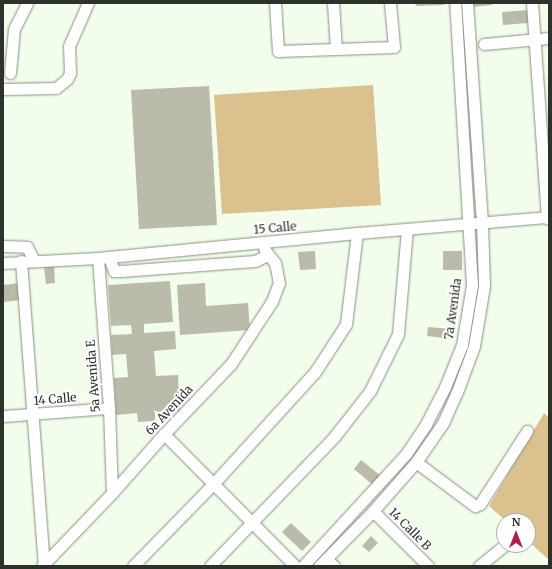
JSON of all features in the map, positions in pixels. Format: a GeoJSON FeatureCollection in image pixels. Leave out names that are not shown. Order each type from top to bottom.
{"type":"FeatureCollection","features":[{"type":"Feature","properties":{"kind":"street"},"geometry":{"type":"LineString","coordinates":[[10,73],[14,29],[27,3]]}},
{"type":"Feature","properties":{"kind":"street"},"geometry":{"type":"LineString","coordinates":[[3,88],[56,88],[67,79],[70,73],[70,46],[88,3]]}},
{"type":"Feature","properties":{"kind":"street"},"geometry":{"type":"LineString","coordinates":[[275,3],[278,51],[394,47],[390,3]]}},
{"type":"Feature","properties":{"kind":"street"},"geometry":{"type":"LineString","coordinates":[[333,3],[336,49]]}},
{"type":"Feature","properties":{"kind":"street","name":"7a Avenida"},"geometry":{"type":"LineString","coordinates":[[303,566],[406,454],[426,424],[445,387],[462,344],[472,284],[455,3]]}},
{"type":"Feature","properties":{"kind":"street"},"geometry":{"type":"LineString","coordinates":[[326,564],[416,462],[443,423],[457,392],[474,346],[484,286],[482,222],[467,3]]}},
{"type":"Feature","properties":{"kind":"street"},"geometry":{"type":"LineString","coordinates":[[532,3],[548,218]]}},
{"type":"Feature","properties":{"kind":"street"},"geometry":{"type":"LineString","coordinates":[[484,44],[549,38]]}},
{"type":"Feature","properties":{"kind":"street","name":"15 Calle"},"geometry":{"type":"LineString","coordinates":[[3,262],[98,258],[357,233],[548,218]]}},
{"type":"Feature","properties":{"kind":"street"},"geometry":{"type":"LineString","coordinates":[[210,566],[334,437],[370,391],[398,334],[407,229]]}},
{"type":"Feature","properties":{"kind":"street"},"geometry":{"type":"LineString","coordinates":[[133,566],[214,483],[315,372],[346,324],[357,233]]}},
{"type":"Feature","properties":{"kind":"street","name":"6a Avenida"},"geometry":{"type":"LineString","coordinates":[[43,565],[112,493],[164,434],[231,364],[272,301],[279,283],[274,263],[268,255],[263,242]]}},
{"type":"Feature","properties":{"kind":"street"},"geometry":{"type":"LineString","coordinates":[[3,246],[27,247],[34,261]]}},
{"type":"Feature","properties":{"kind":"street"},"geometry":{"type":"LineString","coordinates":[[109,257],[114,271],[120,271],[255,261],[268,255]]}},
{"type":"Feature","properties":{"kind":"street","name":"5a Avenida E"},"geometry":{"type":"LineString","coordinates":[[98,258],[109,408],[112,493]]}},
{"type":"Feature","properties":{"kind":"street"},"geometry":{"type":"LineString","coordinates":[[21,261],[43,565]]}},
{"type":"Feature","properties":{"kind":"street","name":"14 Calle"},"geometry":{"type":"LineString","coordinates":[[3,416],[109,408]]}},
{"type":"Feature","properties":{"kind":"street"},"geometry":{"type":"LineString","coordinates":[[416,462],[475,506],[480,504],[526,431]]}},
{"type":"Feature","properties":{"kind":"street"},"geometry":{"type":"LineString","coordinates":[[164,434],[296,566]]}},
{"type":"Feature","properties":{"kind":"street","name":"14 Calle B"},"geometry":{"type":"LineString","coordinates":[[374,511],[428,566]]}},
{"type":"Feature","properties":{"kind":"street"},"geometry":{"type":"LineString","coordinates":[[478,566],[496,552]]}},
{"type":"Feature","properties":{"kind":"shaded area"},"geometry":{"type":"Polygon","coordinates":[[[373,85],[381,205],[222,214],[214,95],[373,85]]]}},
{"type":"Feature","properties":{"kind":"shaded area"},"geometry":{"type":"Polygon","coordinates":[[[544,413],[549,418],[549,560],[536,548],[536,513],[497,513],[489,506],[544,413]]]}},
{"type":"Feature","properties":{"kind":"building"},"geometry":{"type":"Polygon","coordinates":[[[415,3],[444,3],[444,5],[416,6],[415,3]]]}},
{"type":"Feature","properties":{"kind":"building"},"geometry":{"type":"Polygon","coordinates":[[[472,3],[491,3],[492,5],[472,7],[472,3]]]}},
{"type":"Feature","properties":{"kind":"building"},"geometry":{"type":"Polygon","coordinates":[[[528,10],[529,23],[503,25],[502,12],[528,10]]]}},
{"type":"Feature","properties":{"kind":"building"},"geometry":{"type":"Polygon","coordinates":[[[209,86],[217,225],[139,229],[131,90],[209,86]]]}},
{"type":"Feature","properties":{"kind":"building"},"geometry":{"type":"Polygon","coordinates":[[[315,251],[316,269],[300,270],[298,252],[315,251]]]}},
{"type":"Feature","properties":{"kind":"building"},"geometry":{"type":"Polygon","coordinates":[[[443,251],[462,251],[462,270],[443,270],[443,251]]]}},
{"type":"Feature","properties":{"kind":"building"},"geometry":{"type":"Polygon","coordinates":[[[54,266],[55,283],[46,284],[44,267],[54,266]]]}},
{"type":"Feature","properties":{"kind":"building"},"geometry":{"type":"Polygon","coordinates":[[[170,281],[173,322],[144,324],[144,333],[175,331],[176,349],[154,351],[156,376],[178,375],[180,411],[155,412],[155,421],[138,422],[137,413],[116,415],[114,378],[128,377],[126,354],[112,355],[111,335],[132,334],[131,325],[111,326],[108,285],[170,281]]]}},
{"type":"Feature","properties":{"kind":"building"},"geometry":{"type":"Polygon","coordinates":[[[19,283],[21,300],[3,302],[3,285],[19,283]]]}},
{"type":"Feature","properties":{"kind":"building"},"geometry":{"type":"Polygon","coordinates":[[[205,283],[206,306],[248,303],[250,330],[180,335],[177,285],[205,283]]]}},
{"type":"Feature","properties":{"kind":"building"},"geometry":{"type":"Polygon","coordinates":[[[428,327],[452,329],[452,339],[427,336],[428,327]]]}},
{"type":"Feature","properties":{"kind":"building"},"geometry":{"type":"Polygon","coordinates":[[[361,460],[381,476],[373,485],[354,469],[361,460]]]}},
{"type":"Feature","properties":{"kind":"building"},"geometry":{"type":"Polygon","coordinates":[[[291,523],[311,542],[302,551],[282,532],[291,523]]]}},
{"type":"Feature","properties":{"kind":"building"},"geometry":{"type":"Polygon","coordinates":[[[371,536],[378,543],[369,552],[362,546],[371,536]]]}}]}
